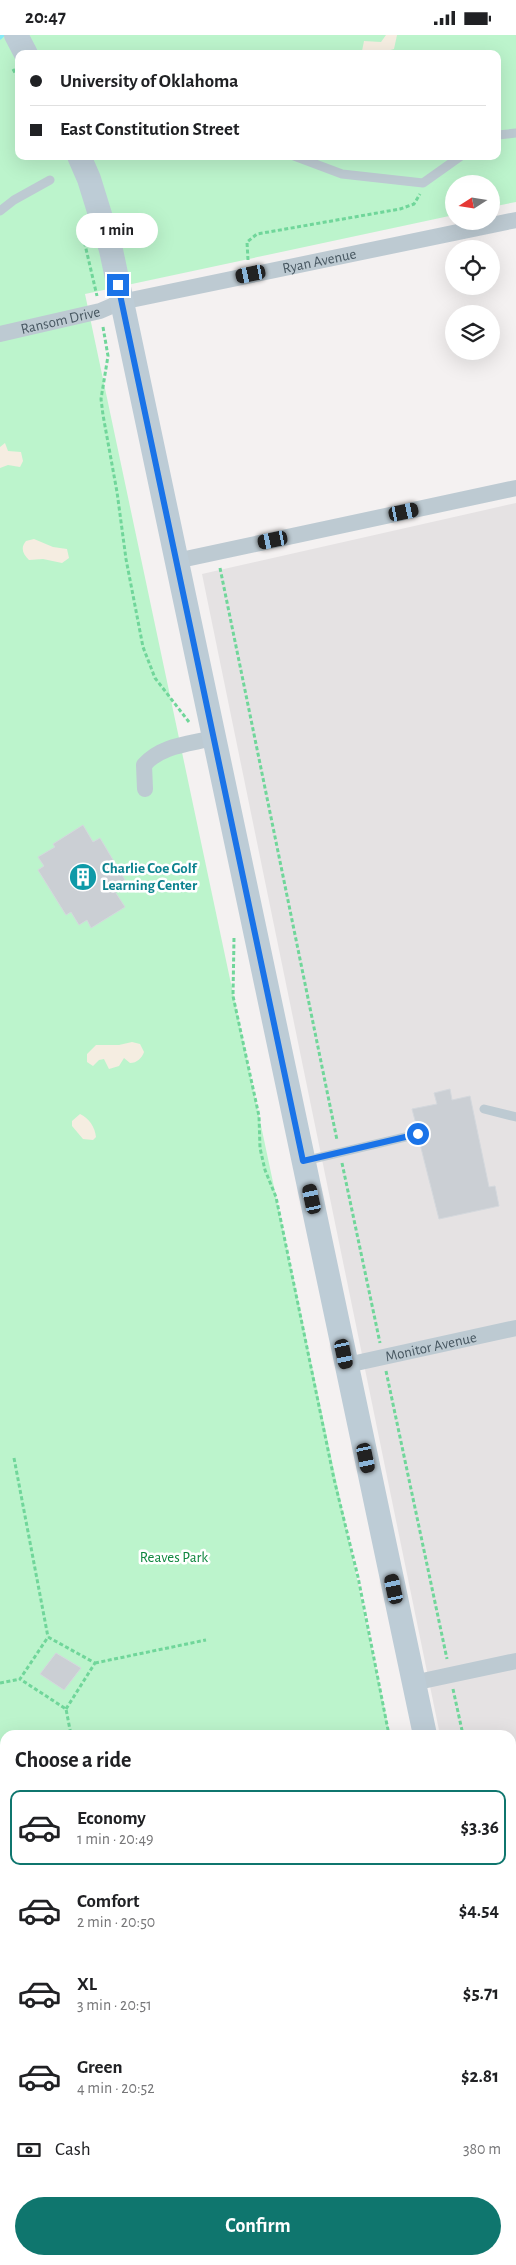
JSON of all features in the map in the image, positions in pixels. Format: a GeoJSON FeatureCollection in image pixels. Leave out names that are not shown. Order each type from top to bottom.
{"type":"FeatureCollection","features":[{"type":"Feature","properties":{"kind":"main road"},"geometry":{"type":"LineString","coordinates":[[16,35],[24,50]]}},
{"type":"Feature","properties":{"kind":"main road"},"geometry":{"type":"LineString","coordinates":[[81,160],[89,179],[106,233],[110,306],[176,561],[204,741],[303,1161],[423,1730]]}},
{"type":"Feature","properties":{"kind":"street","name":"Ryan Avenue"},"geometry":{"type":"LineString","coordinates":[[110,306],[251,274],[516,220]]}},
{"type":"Feature","properties":{"kind":"street","name":"Ransom Drive"},"geometry":{"type":"LineString","coordinates":[[0,334],[110,306]]}},
{"type":"Feature","properties":{"kind":"street"},"geometry":{"type":"LineString","coordinates":[[176,561],[516,488]]}},
{"type":"Feature","properties":{"kind":"street"},"geometry":{"type":"LineString","coordinates":[[145,789],[144,765],[151,757],[159,751],[204,741]]}},
{"type":"Feature","properties":{"kind":"street","name":"Monitor Avenue"},"geometry":{"type":"LineString","coordinates":[[347,1365],[516,1328]]}},
{"type":"Feature","properties":{"kind":"street"},"geometry":{"type":"LineString","coordinates":[[413,1683],[516,1661]]}},
{"type":"Feature","properties":{"kind":"lane"},"geometry":{"type":"LineString","coordinates":[[501,135],[516,133]]}},
{"type":"Feature","properties":{"kind":"lane"},"geometry":{"type":"LineString","coordinates":[[305,160],[342,174],[423,183],[455,160]]}},
{"type":"Feature","properties":{"kind":"lane"},"geometry":{"type":"LineString","coordinates":[[0,211],[14,200],[50,180]]}},
{"type":"Feature","properties":{"kind":"lane"},"geometry":{"type":"LineString","coordinates":[[484,1109],[516,1117]]}},
{"type":"Feature","properties":{"kind":"lane"},"geometry":{"type":"LineString","coordinates":[[303,1161],[418,1134]]}},
{"type":"Feature","properties":{"kind":"path"},"geometry":{"type":"LineString","coordinates":[[251,274],[246,248],[247,242],[257,234],[410,207],[419,198],[423,183]]}},
{"type":"Feature","properties":{"kind":"path"},"geometry":{"type":"LineString","coordinates":[[82,228],[110,306],[108,356],[101,399],[126,559],[143,647],[155,678],[204,741]]}},
{"type":"Feature","properties":{"kind":"path"},"geometry":{"type":"LineString","coordinates":[[233,933],[235,957],[234,997],[259,1116],[260,1148],[265,1170],[276,1197],[334,1479],[358,1577],[388,1730]]}},
{"type":"Feature","properties":{"kind":"path"},"geometry":{"type":"LineString","coordinates":[[14,1458],[48,1637],[20,1679]]}},
{"type":"Feature","properties":{"kind":"path"},"geometry":{"type":"LineString","coordinates":[[48,1637],[95,1663],[206,1640]]}},
{"type":"Feature","properties":{"kind":"path"},"geometry":{"type":"LineString","coordinates":[[70,1730],[66,1709],[95,1663]]}},
{"type":"Feature","properties":{"kind":"path"},"geometry":{"type":"LineString","coordinates":[[0,1683],[20,1679],[66,1709]]}},
{"type":"Feature","properties":{"kind":"shaded area"},"geometry":{"type":"Polygon","coordinates":[[[516,503],[516,1730],[439,1730],[202,574],[516,503]]]}},
{"type":"Feature","properties":{"kind":"green space","name":"Reaves Park"},"geometry":{"type":"Polygon","coordinates":[[[0,35],[516,35],[516,202],[500,205],[500,175],[445,175],[445,217],[85,294],[389,1730],[0,1730],[0,35]]]}},
{"type":"Feature","properties":{"kind":"sand"},"geometry":{"type":"Polygon","coordinates":[[[386,35],[397,35],[394,49],[362,50],[364,41],[381,42],[386,35]]]}},
{"type":"Feature","properties":{"kind":"sand"},"geometry":{"type":"Polygon","coordinates":[[[5,443],[8,451],[21,452],[23,461],[20,467],[8,465],[0,468],[0,447],[5,443]]]}},
{"type":"Feature","properties":{"kind":"sand"},"geometry":{"type":"Polygon","coordinates":[[[34,539],[53,547],[67,549],[69,558],[62,563],[43,559],[29,560],[24,553],[23,546],[26,541],[34,539]]]}},
{"type":"Feature","properties":{"kind":"sand"},"geometry":{"type":"Polygon","coordinates":[[[132,1042],[140,1044],[144,1052],[141,1058],[135,1062],[130,1063],[124,1058],[119,1066],[109,1069],[104,1059],[99,1060],[93,1066],[87,1062],[87,1054],[96,1045],[119,1045],[132,1042]]]}},
{"type":"Feature","properties":{"kind":"sand"},"geometry":{"type":"Polygon","coordinates":[[[80,1114],[89,1120],[93,1126],[96,1137],[93,1140],[83,1139],[72,1126],[72,1121],[80,1114]]]}},
{"type":"Feature","properties":{"kind":"building","name":"Charlie Coe Golf Learning Center"},"geometry":{"type":"Polygon","coordinates":[[[83,825],[93,842],[100,838],[125,880],[112,887],[125,907],[91,928],[87,920],[79,925],[71,912],[66,915],[38,870],[44,866],[38,857],[55,847],[53,844],[83,825]]]}},
{"type":"Feature","properties":{"kind":"building"},"geometry":{"type":"Polygon","coordinates":[[[450,1089],[452,1100],[470,1096],[489,1187],[495,1186],[499,1206],[439,1219],[419,1140],[424,1136],[424,1132],[417,1128],[412,1109],[437,1104],[434,1093],[450,1089]]]}},
{"type":"Feature","properties":{"kind":"building"},"geometry":{"type":"Polygon","coordinates":[[[56,1653],[81,1668],[64,1690],[40,1674],[56,1653]]]}},
{"type":"Feature","properties":{"kind":"place","name":"Charlie Coe Golf Learning Center"},"geometry":{"type":"Point","coordinates":[83,877]}},
{"type":"Feature","properties":{"kind":"route"},"geometry":{"type":"LineString","coordinates":[[118,285],[303,1161],[418,1134]]}}]}
